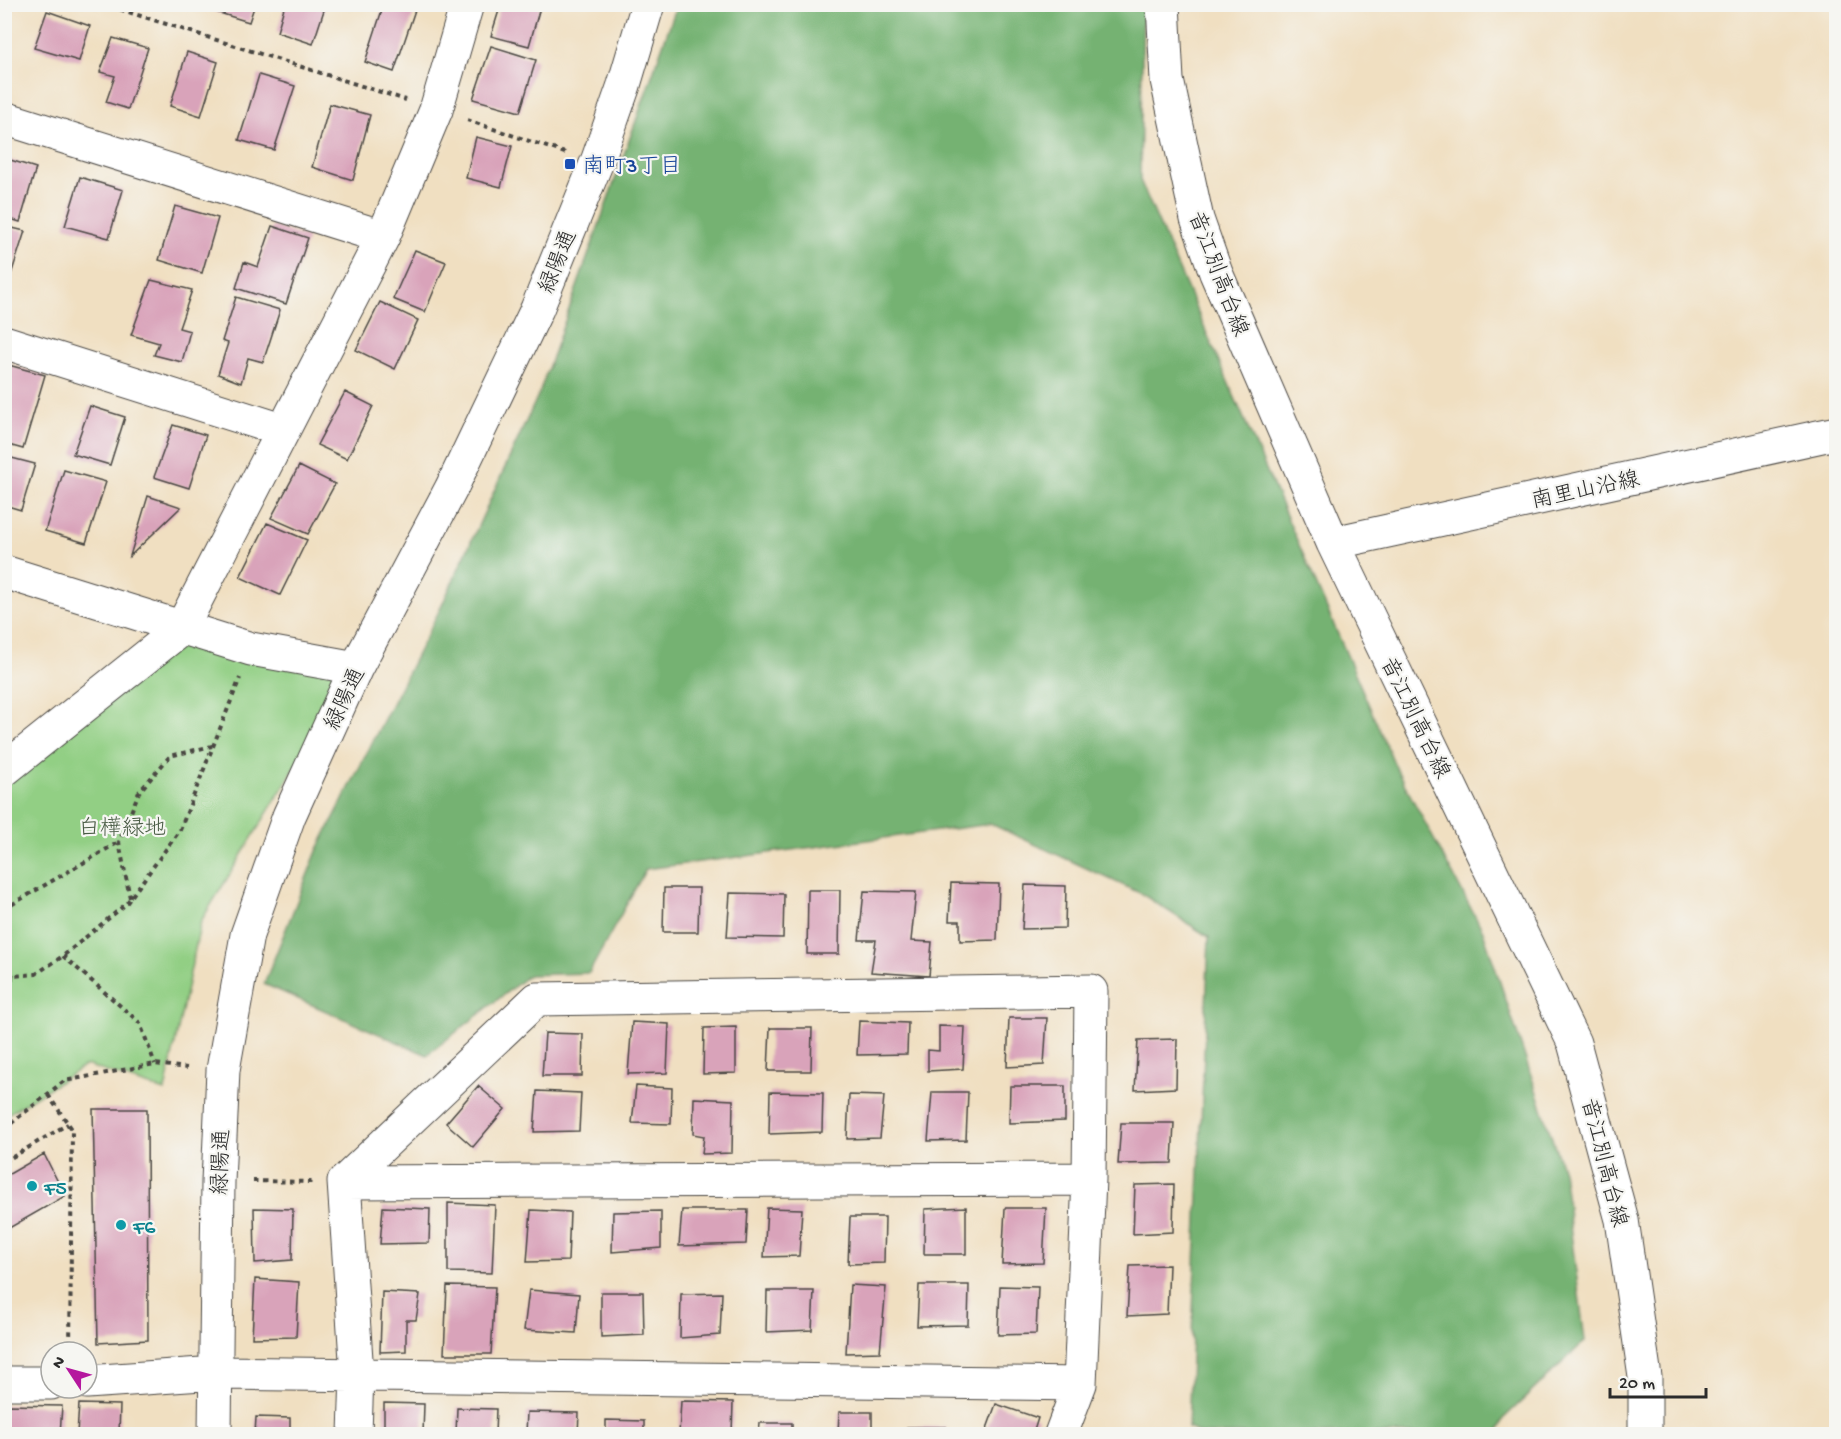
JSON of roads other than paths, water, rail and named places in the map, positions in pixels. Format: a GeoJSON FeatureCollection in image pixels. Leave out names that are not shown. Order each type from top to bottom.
{"type":"FeatureCollection","features":[{"type":"Feature","properties":{"kind":"street"},"geometry":{"type":"LineString","coordinates":[[4,770],[181,628],[383,237],[436,110],[467,4]]}},
{"type":"Feature","properties":{"kind":"street","name":"緑陽通"},"geometry":{"type":"LineString","coordinates":[[215,1434],[218,1182],[223,1070],[247,935],[289,816],[356,668],[451,489],[537,309],[598,159],[624,85],[648,4]]}},
{"type":"Feature","properties":{"kind":"street","name":"音江別高台線"},"geometry":{"type":"LineString","coordinates":[[1163,4],[1167,80],[1197,219],[1216,273],[1333,543],[1574,1044],[1622,1220],[1645,1377],[1645,1434]]}},
{"type":"Feature","properties":{"kind":"street"},"geometry":{"type":"LineString","coordinates":[[4,118],[383,237]]}},
{"type":"Feature","properties":{"kind":"street"},"geometry":{"type":"LineString","coordinates":[[4,342],[282,430]]}},
{"type":"Feature","properties":{"kind":"street","name":"南里山沿線"},"geometry":{"type":"LineString","coordinates":[[1333,543],[1836,433]]}},
{"type":"Feature","properties":{"kind":"street"},"geometry":{"type":"LineString","coordinates":[[4,572],[251,649],[356,668]]}},
{"type":"Feature","properties":{"kind":"street"},"geometry":{"type":"LineString","coordinates":[[344,1182],[537,999],[1091,991],[1089,1179],[1080,1384],[1061,1434]]}},
{"type":"Feature","properties":{"kind":"street"},"geometry":{"type":"LineString","coordinates":[[344,1182],[1089,1179]]}},
{"type":"Feature","properties":{"kind":"street"},"geometry":{"type":"LineString","coordinates":[[344,1182],[357,1374],[354,1434]]}},
{"type":"Feature","properties":{"kind":"street"},"geometry":{"type":"LineString","coordinates":[[99,1381],[216,1373],[1080,1384]]}},
{"type":"Feature","properties":{"kind":"street"},"geometry":{"type":"LineString","coordinates":[[4,1383],[39,1383]]}},
{"type":"Feature","properties":{"kind":"place","name":"南町3丁目"},"geometry":{"type":"Point","coordinates":[570,164]}},
{"type":"Feature","properties":{"kind":"place","name":"F5"},"geometry":{"type":"Point","coordinates":[32,1186]}},
{"type":"Feature","properties":{"kind":"place","name":"F6"},"geometry":{"type":"Point","coordinates":[121,1225]}},
{"type":"Feature","properties":{"kind":"park label","name":"白樺緑地"},"geometry":{"type":"Point","coordinates":[122,826]}}]}
